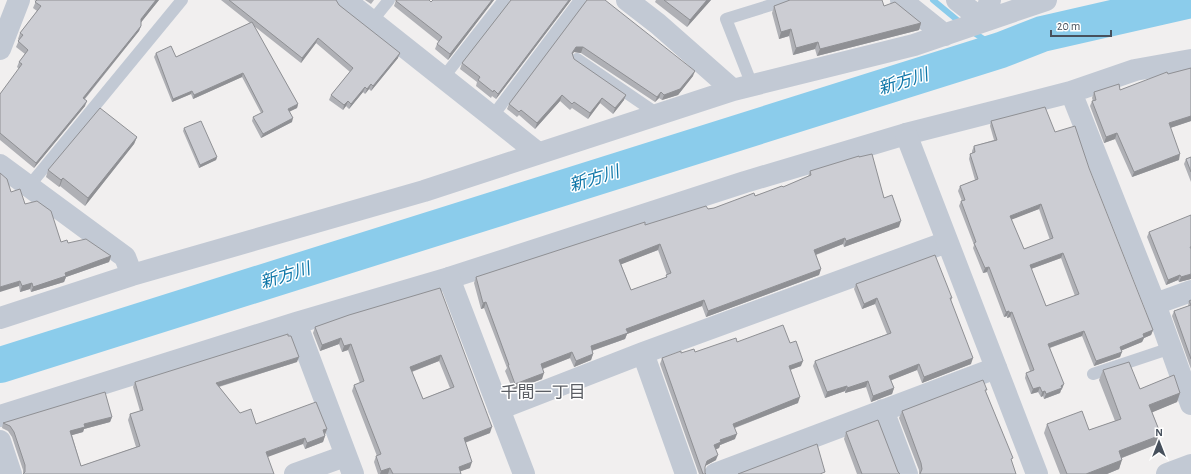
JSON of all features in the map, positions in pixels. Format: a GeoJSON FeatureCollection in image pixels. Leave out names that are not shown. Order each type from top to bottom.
{"type":"FeatureCollection","features":[{"type":"Feature","properties":{"kind":"street"},"geometry":{"type":"LineString","coordinates":[[0,49],[19,0]]}},
{"type":"Feature","properties":{"kind":"street"},"geometry":{"type":"LineString","coordinates":[[346,0],[538,153]]}},
{"type":"Feature","properties":{"kind":"street"},"geometry":{"type":"LineString","coordinates":[[627,0],[742,88]]}},
{"type":"Feature","properties":{"kind":"street"},"geometry":{"type":"LineString","coordinates":[[901,0],[944,35]]}},
{"type":"Feature","properties":{"kind":"street"},"geometry":{"type":"LineString","coordinates":[[984,21],[990,0]]}},
{"type":"Feature","properties":{"kind":"street"},"geometry":{"type":"LineString","coordinates":[[0,318],[132,275],[424,192],[538,153],[742,88],[914,45],[1046,0]]}},
{"type":"Feature","properties":{"kind":"street"},"geometry":{"type":"LineString","coordinates":[[962,2],[984,21]]}},
{"type":"Feature","properties":{"kind":"street"},"geometry":{"type":"LineString","coordinates":[[0,416],[296,323],[449,278],[737,185],[906,134],[1071,92],[1135,70],[1191,60]]}},
{"type":"Feature","properties":{"kind":"street"},"geometry":{"type":"LineString","coordinates":[[1071,92],[1156,304],[1191,404]]}},
{"type":"Feature","properties":{"kind":"street"},"geometry":{"type":"LineString","coordinates":[[906,134],[1036,474]]}},
{"type":"Feature","properties":{"kind":"street"},"geometry":{"type":"LineString","coordinates":[[0,166],[125,257],[132,275]]}},
{"type":"Feature","properties":{"kind":"street"},"geometry":{"type":"LineString","coordinates":[[499,409],[643,353],[948,242]]}},
{"type":"Feature","properties":{"kind":"street"},"geometry":{"type":"LineString","coordinates":[[449,278],[524,474]]}},
{"type":"Feature","properties":{"kind":"street"},"geometry":{"type":"LineString","coordinates":[[1156,304],[1191,291]]}},
{"type":"Feature","properties":{"kind":"street"},"geometry":{"type":"LineString","coordinates":[[295,474],[349,465],[296,323]]}},
{"type":"Feature","properties":{"kind":"street"},"geometry":{"type":"LineString","coordinates":[[643,353],[686,474]]}},
{"type":"Feature","properties":{"kind":"street"},"geometry":{"type":"LineString","coordinates":[[715,474],[996,368]]}},
{"type":"Feature","properties":{"kind":"street"},"geometry":{"type":"LineString","coordinates":[[883,410],[907,474]]}},
{"type":"Feature","properties":{"kind":"street"},"geometry":{"type":"LineString","coordinates":[[0,441],[11,474]]}},
{"type":"Feature","properties":{"kind":"street"},"geometry":{"type":"LineString","coordinates":[[1167,474],[1191,465]]}},
{"type":"Feature","properties":{"kind":"lane"},"geometry":{"type":"LineString","coordinates":[[29,186],[182,0]]}},
{"type":"Feature","properties":{"kind":"lane"},"geometry":{"type":"LineString","coordinates":[[372,21],[389,0]]}},
{"type":"Feature","properties":{"kind":"lane"},"geometry":{"type":"LineString","coordinates":[[443,78],[504,0]]}},
{"type":"Feature","properties":{"kind":"lane"},"geometry":{"type":"LineString","coordinates":[[492,117],[580,0]]}},
{"type":"Feature","properties":{"kind":"lane"},"geometry":{"type":"LineString","coordinates":[[742,88],[726,19],[787,0]]}},
{"type":"Feature","properties":{"kind":"lane"},"geometry":{"type":"LineString","coordinates":[[577,59],[659,115]]}},
{"type":"Feature","properties":{"kind":"lane"},"geometry":{"type":"LineString","coordinates":[[1093,374],[1171,348]]}},
{"type":"Feature","properties":{"kind":"building"},"geometry":{"type":"Polygon","coordinates":[[[37,0],[156,0],[141,19],[141,26],[83,98],[87,101],[36,163],[0,133],[0,94],[22,64],[19,62],[28,50],[18,41],[23,35],[20,33],[41,6],[35,2],[37,0]]]}},
{"type":"Feature","properties":{"kind":"building"},"geometry":{"type":"Polygon","coordinates":[[[229,0],[336,0],[339,5],[400,53],[373,86],[371,84],[367,89],[365,87],[351,104],[348,101],[344,105],[331,95],[353,68],[318,38],[302,58],[229,0]]]}},
{"type":"Feature","properties":{"kind":"building"},"geometry":{"type":"Polygon","coordinates":[[[396,0],[429,0],[431,2],[433,0],[492,0],[450,54],[437,44],[442,37],[396,0]]]}},
{"type":"Feature","properties":{"kind":"building"},"geometry":{"type":"Polygon","coordinates":[[[511,0],[569,0],[498,94],[494,90],[493,92],[478,80],[480,77],[462,63],[511,0]]]}},
{"type":"Feature","properties":{"kind":"building"},"geometry":{"type":"Polygon","coordinates":[[[587,0],[605,0],[695,71],[680,89],[664,95],[661,92],[657,97],[583,47],[576,47],[572,53],[574,59],[626,95],[615,108],[602,98],[590,113],[574,102],[572,104],[562,95],[537,123],[521,110],[519,112],[509,104],[587,0]]]}},
{"type":"Feature","properties":{"kind":"building"},"geometry":{"type":"Polygon","coordinates":[[[664,0],[707,0],[690,20],[664,0]]]}},
{"type":"Feature","properties":{"kind":"building"},"geometry":{"type":"Polygon","coordinates":[[[790,0],[882,0],[884,6],[895,2],[921,23],[820,49],[818,42],[796,48],[791,29],[781,32],[774,6],[790,0]]]}},
{"type":"Feature","properties":{"kind":"building"},"geometry":{"type":"Polygon","coordinates":[[[252,22],[298,104],[288,109],[293,118],[263,134],[253,117],[263,112],[243,73],[194,95],[192,91],[173,99],[156,53],[171,46],[176,57],[252,22]]]}},
{"type":"Feature","properties":{"kind":"building"},"geometry":{"type":"Polygon","coordinates":[[[1191,68],[1191,116],[1169,123],[1180,154],[1134,172],[1117,133],[1106,137],[1092,101],[1096,100],[1094,92],[1119,84],[1120,90],[1167,72],[1168,74],[1191,68]]]}},
{"type":"Feature","properties":{"kind":"building"},"geometry":{"type":"Polygon","coordinates":[[[1045,107],[1055,132],[1075,126],[1089,168],[1153,330],[1143,334],[1144,337],[1120,347],[1122,352],[1096,361],[1084,331],[1048,344],[1064,384],[1061,386],[1062,388],[1046,394],[1045,391],[1042,392],[1040,387],[1033,389],[1026,373],[1034,370],[1012,312],[1006,312],[989,267],[985,268],[974,243],[976,242],[961,201],[965,200],[960,186],[978,179],[970,154],[975,152],[974,146],[997,140],[991,121],[1045,107]],[[1041,204],[1010,216],[1024,249],[1053,238],[1041,204]],[[1063,253],[1030,265],[1046,306],[1079,294],[1063,253]]]}},
{"type":"Feature","properties":{"kind":"building"},"geometry":{"type":"Polygon","coordinates":[[[100,108],[137,137],[88,198],[63,178],[61,180],[48,170],[100,108]]]}},
{"type":"Feature","properties":{"kind":"building"},"geometry":{"type":"Polygon","coordinates":[[[201,121],[217,157],[200,165],[184,128],[201,121]]]}},
{"type":"Feature","properties":{"kind":"building"},"geometry":{"type":"Polygon","coordinates":[[[872,154],[884,198],[892,195],[901,221],[846,241],[845,238],[814,250],[821,269],[708,311],[704,300],[626,329],[628,333],[591,346],[593,354],[576,361],[572,352],[541,364],[544,373],[515,384],[486,302],[483,303],[476,277],[645,222],[645,225],[706,206],[708,209],[714,208],[754,193],[755,196],[782,186],[783,187],[811,175],[810,171],[872,154]],[[660,244],[619,260],[631,290],[667,277],[666,275],[671,273],[660,244]]]}},
{"type":"Feature","properties":{"kind":"building"},"geometry":{"type":"Polygon","coordinates":[[[1191,157],[1191,172],[1186,159],[1191,157]]]}},
{"type":"Feature","properties":{"kind":"building"},"geometry":{"type":"Polygon","coordinates":[[[0,173],[7,179],[11,192],[20,189],[25,204],[37,201],[51,211],[61,242],[67,240],[68,243],[86,239],[111,256],[65,273],[66,276],[33,287],[32,283],[22,286],[20,281],[0,287],[0,173]]]}},
{"type":"Feature","properties":{"kind":"building"},"geometry":{"type":"Polygon","coordinates":[[[1191,215],[1191,274],[1181,277],[1180,275],[1168,280],[1149,232],[1191,215]]]}},
{"type":"Feature","properties":{"kind":"building"},"geometry":{"type":"Polygon","coordinates":[[[935,255],[973,358],[924,377],[919,364],[889,376],[894,388],[873,396],[868,381],[847,388],[847,386],[827,392],[815,361],[891,333],[877,298],[864,304],[856,284],[935,255]]]}},
{"type":"Feature","properties":{"kind":"building"},"geometry":{"type":"Polygon","coordinates":[[[440,288],[492,427],[464,438],[472,462],[459,467],[461,474],[393,474],[390,468],[381,471],[376,456],[381,454],[354,385],[364,381],[351,344],[344,346],[341,338],[322,345],[315,327],[349,315],[440,288]],[[441,355],[410,367],[423,399],[454,387],[441,355]]]}},
{"type":"Feature","properties":{"kind":"building"},"geometry":{"type":"Polygon","coordinates":[[[1191,305],[1191,359],[1174,311],[1191,305]]]}},
{"type":"Feature","properties":{"kind":"building"},"geometry":{"type":"Polygon","coordinates":[[[783,325],[790,343],[796,341],[803,361],[789,366],[800,397],[733,424],[737,434],[720,440],[721,442],[714,445],[718,455],[707,461],[705,467],[706,474],[703,474],[662,358],[681,351],[681,353],[694,349],[695,352],[736,338],[737,342],[783,325]]]}},
{"type":"Feature","properties":{"kind":"building"},"geometry":{"type":"Polygon","coordinates":[[[288,334],[288,336],[291,336],[299,357],[216,383],[240,413],[251,409],[256,424],[316,402],[327,429],[323,430],[325,436],[307,443],[305,438],[266,452],[274,474],[23,474],[25,472],[25,465],[14,432],[10,426],[3,423],[105,392],[112,417],[84,424],[85,427],[70,431],[81,466],[140,446],[130,414],[143,410],[135,382],[288,334]]]}},
{"type":"Feature","properties":{"kind":"building"},"geometry":{"type":"Polygon","coordinates":[[[1129,362],[1140,389],[1174,375],[1180,393],[1149,405],[1161,435],[1119,451],[1122,460],[1086,474],[1067,474],[1047,424],[1082,411],[1089,430],[1121,419],[1103,370],[1129,362]]]}},
{"type":"Feature","properties":{"kind":"building"},"geometry":{"type":"Polygon","coordinates":[[[983,380],[987,390],[985,390],[1013,458],[1011,459],[1016,474],[920,474],[922,469],[921,463],[902,411],[983,380]]]}},
{"type":"Feature","properties":{"kind":"building"},"geometry":{"type":"Polygon","coordinates":[[[878,420],[900,474],[862,474],[846,432],[878,420]]]}},
{"type":"Feature","properties":{"kind":"building"},"geometry":{"type":"Polygon","coordinates":[[[817,444],[825,472],[820,474],[738,474],[817,444]]]}},
{"type":"Feature","properties":{"kind":"waterway"},"geometry":{"type":"LineString","coordinates":[[933,0],[962,24]]}},
{"type":"Feature","properties":{"kind":"waterway","name":"新方川"},"geometry":{"type":"LineString","coordinates":[[0,365],[1001,50],[1042,34],[1191,0]]}},
{"type":"Feature","properties":{"kind":"waterway"},"geometry":{"type":"LineString","coordinates":[[971,31],[1001,50]]}},
{"type":"Feature","properties":{"kind":"district","name":"千間一丁目"},"geometry":{"type":"Point","coordinates":[543,392]}}]}
